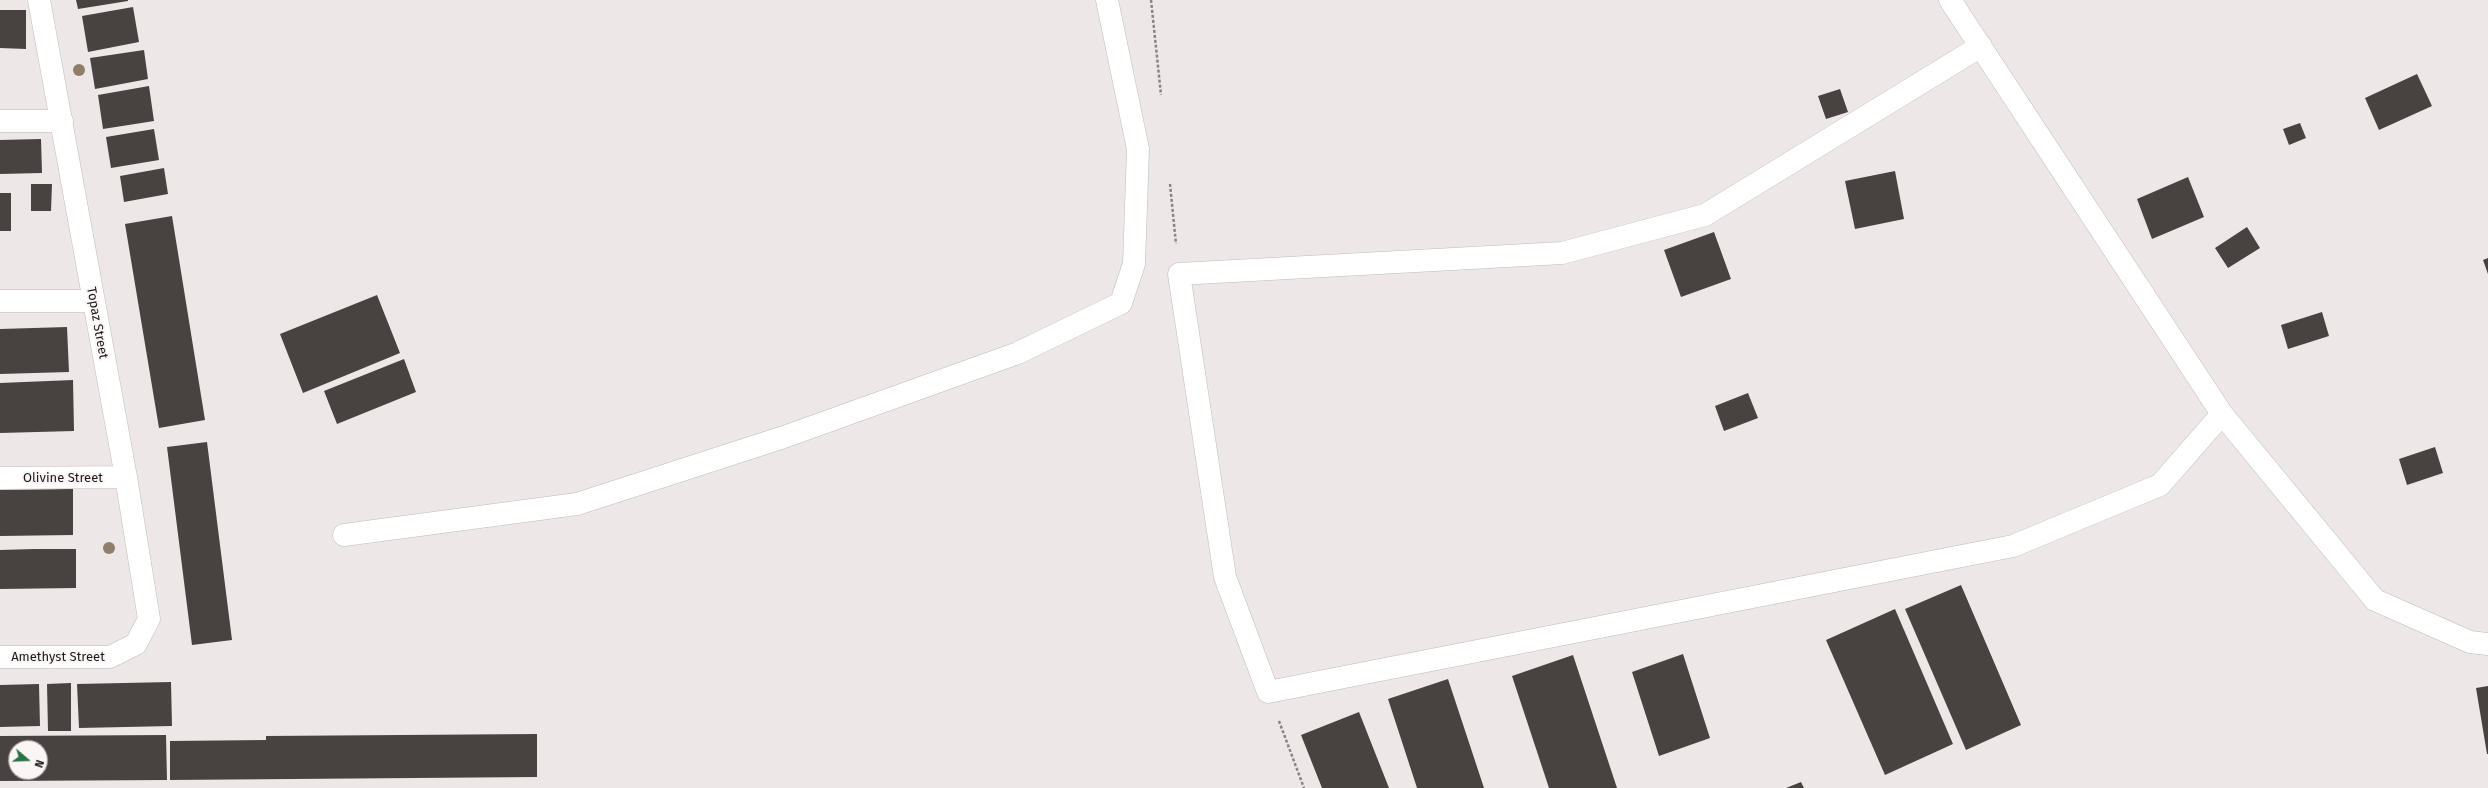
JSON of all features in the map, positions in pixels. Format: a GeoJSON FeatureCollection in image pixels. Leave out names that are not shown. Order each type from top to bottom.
{"type":"FeatureCollection","features":[{"type":"Feature","properties":{"kind":"street","name":"Topaz Street"},"geometry":{"type":"LineString","coordinates":[[39,0],[62,121],[92,302],[126,477],[149,618],[136,644]]}},
{"type":"Feature","properties":{"kind":"street"},"geometry":{"type":"LineString","coordinates":[[344,535],[577,504],[784,437],[1018,354],[1121,303],[1134,264],[1138,149],[1108,0]]}},
{"type":"Feature","properties":{"kind":"street"},"geometry":{"type":"LineString","coordinates":[[1950,0],[2222,414],[2375,600],[2470,642],[2488,644]]}},
{"type":"Feature","properties":{"kind":"street"},"geometry":{"type":"LineString","coordinates":[[1981,46],[1705,215],[1562,253],[1179,274],[1225,577],[1268,692],[2013,546],[2160,485],[2222,414]]}},
{"type":"Feature","properties":{"kind":"street"},"geometry":{"type":"LineString","coordinates":[[0,121],[62,121]]}},
{"type":"Feature","properties":{"kind":"street"},"geometry":{"type":"LineString","coordinates":[[0,301],[92,302]]}},
{"type":"Feature","properties":{"kind":"street","name":"Olivine Street"},"geometry":{"type":"LineString","coordinates":[[0,478],[126,477]]}},
{"type":"Feature","properties":{"kind":"street","name":"Amethyst Street"},"geometry":{"type":"LineString","coordinates":[[0,658],[110,657],[136,644]]}},
{"type":"Feature","properties":{"kind":"path"},"geometry":{"type":"LineString","coordinates":[[1268,692],[1304,788]]}},
{"type":"Feature","properties":{"kind":"building"},"geometry":{"type":"Polygon","coordinates":[[[76,0],[128,0],[128,1],[78,9],[76,0]]]}},
{"type":"Feature","properties":{"kind":"building"},"geometry":{"type":"Polygon","coordinates":[[[133,7],[139,42],[88,52],[82,16],[133,7]]]}},
{"type":"Feature","properties":{"kind":"building"},"geometry":{"type":"Polygon","coordinates":[[[0,10],[26,10],[26,49],[0,48],[0,10]]]}},
{"type":"Feature","properties":{"kind":"building"},"geometry":{"type":"Polygon","coordinates":[[[144,50],[148,79],[95,89],[90,58],[144,50]]]}},
{"type":"Feature","properties":{"kind":"building"},"geometry":{"type":"Polygon","coordinates":[[[2417,74],[2432,106],[2379,130],[2365,98],[2417,74]]]}},
{"type":"Feature","properties":{"kind":"building"},"geometry":{"type":"Polygon","coordinates":[[[149,86],[154,121],[103,129],[98,95],[149,86]]]}},
{"type":"Feature","properties":{"kind":"building"},"geometry":{"type":"Polygon","coordinates":[[[1840,89],[1848,112],[1826,119],[1818,96],[1840,89]]]}},
{"type":"Feature","properties":{"kind":"building"},"geometry":{"type":"Polygon","coordinates":[[[2300,123],[2306,138],[2289,145],[2283,129],[2300,123]]]}},
{"type":"Feature","properties":{"kind":"building"},"geometry":{"type":"Polygon","coordinates":[[[154,129],[159,160],[111,168],[106,137],[154,129]]]}},
{"type":"Feature","properties":{"kind":"building"},"geometry":{"type":"Polygon","coordinates":[[[41,139],[42,173],[0,174],[0,140],[41,139]]]}},
{"type":"Feature","properties":{"kind":"building"},"geometry":{"type":"Polygon","coordinates":[[[164,168],[168,194],[124,202],[120,176],[164,168]]]}},
{"type":"Feature","properties":{"kind":"building"},"geometry":{"type":"Polygon","coordinates":[[[1895,171],[1904,219],[1855,229],[1845,181],[1895,171]]]}},
{"type":"Feature","properties":{"kind":"building"},"geometry":{"type":"Polygon","coordinates":[[[2188,177],[2204,217],[2152,239],[2137,199],[2188,177]]]}},
{"type":"Feature","properties":{"kind":"building"},"geometry":{"type":"Polygon","coordinates":[[[31,184],[52,184],[51,211],[31,211],[31,184]]]}},
{"type":"Feature","properties":{"kind":"building"},"geometry":{"type":"Polygon","coordinates":[[[0,193],[11,193],[11,231],[0,231],[0,193]]]}},
{"type":"Feature","properties":{"kind":"building"},"geometry":{"type":"Polygon","coordinates":[[[172,216],[205,420],[159,428],[125,224],[172,216]]]}},
{"type":"Feature","properties":{"kind":"building"},"geometry":{"type":"Polygon","coordinates":[[[2247,227],[2260,248],[2228,268],[2215,248],[2247,227]]]}},
{"type":"Feature","properties":{"kind":"building"},"geometry":{"type":"Polygon","coordinates":[[[1714,232],[1731,279],[1681,297],[1664,250],[1714,232]]]}},
{"type":"Feature","properties":{"kind":"building"},"geometry":{"type":"Polygon","coordinates":[[[2488,258],[2488,274],[2483,260],[2488,258]]]}},
{"type":"Feature","properties":{"kind":"building"},"geometry":{"type":"Polygon","coordinates":[[[377,295],[400,353],[303,393],[280,334],[377,295]]]}},
{"type":"Feature","properties":{"kind":"building"},"geometry":{"type":"Polygon","coordinates":[[[2322,312],[2329,336],[2288,349],[2281,325],[2322,312]]]}},
{"type":"Feature","properties":{"kind":"building"},"geometry":{"type":"Polygon","coordinates":[[[67,327],[69,372],[0,374],[0,329],[67,327]]]}},
{"type":"Feature","properties":{"kind":"building"},"geometry":{"type":"Polygon","coordinates":[[[404,359],[416,392],[337,424],[324,391],[404,359]]]}},
{"type":"Feature","properties":{"kind":"building"},"geometry":{"type":"Polygon","coordinates":[[[73,380],[74,431],[0,433],[0,383],[73,380]]]}},
{"type":"Feature","properties":{"kind":"building"},"geometry":{"type":"Polygon","coordinates":[[[1748,393],[1758,418],[1724,431],[1715,406],[1748,393]]]}},
{"type":"Feature","properties":{"kind":"building"},"geometry":{"type":"Polygon","coordinates":[[[207,442],[232,640],[192,645],[167,447],[207,442]]]}},
{"type":"Feature","properties":{"kind":"building"},"geometry":{"type":"Polygon","coordinates":[[[2435,447],[2443,473],[2407,485],[2399,459],[2435,447]]]}},
{"type":"Feature","properties":{"kind":"building"},"geometry":{"type":"Polygon","coordinates":[[[73,489],[73,535],[0,536],[0,490],[73,489]]]}},
{"type":"Feature","properties":{"kind":"building"},"geometry":{"type":"Polygon","coordinates":[[[76,549],[76,588],[0,589],[0,550],[76,549]]]}},
{"type":"Feature","properties":{"kind":"building"},"geometry":{"type":"Polygon","coordinates":[[[1961,585],[2021,725],[1966,750],[1905,609],[1961,585]]]}},
{"type":"Feature","properties":{"kind":"building"},"geometry":{"type":"Polygon","coordinates":[[[1895,609],[1953,744],[1885,775],[1826,640],[1895,609]]]}},
{"type":"Feature","properties":{"kind":"building"},"geometry":{"type":"Polygon","coordinates":[[[1683,654],[1710,738],[1659,756],[1632,672],[1683,654]]]}},
{"type":"Feature","properties":{"kind":"building"},"geometry":{"type":"Polygon","coordinates":[[[1573,655],[1617,788],[1549,788],[1512,676],[1573,655]]]}},
{"type":"Feature","properties":{"kind":"building"},"geometry":{"type":"Polygon","coordinates":[[[1448,679],[1484,788],[1417,788],[1388,699],[1448,679]]]}},
{"type":"Feature","properties":{"kind":"building"},"geometry":{"type":"Polygon","coordinates":[[[171,682],[172,726],[79,728],[77,684],[171,682]]]}},
{"type":"Feature","properties":{"kind":"building"},"geometry":{"type":"Polygon","coordinates":[[[71,683],[71,731],[48,731],[47,684],[71,683]]]}},
{"type":"Feature","properties":{"kind":"building"},"geometry":{"type":"Polygon","coordinates":[[[39,684],[40,726],[0,727],[0,685],[39,684]]]}},
{"type":"Feature","properties":{"kind":"building"},"geometry":{"type":"Polygon","coordinates":[[[2488,686],[2488,754],[2487,754],[2476,688],[2488,686]]]}},
{"type":"Feature","properties":{"kind":"building"},"geometry":{"type":"Polygon","coordinates":[[[1359,712],[1389,788],[1322,788],[1301,735],[1359,712]]]}},
{"type":"Feature","properties":{"kind":"building"},"geometry":{"type":"Polygon","coordinates":[[[537,734],[537,777],[170,780],[170,741],[266,740],[266,736],[537,734]]]}},
{"type":"Feature","properties":{"kind":"building"},"geometry":{"type":"Polygon","coordinates":[[[166,735],[167,780],[0,781],[0,736],[166,735]]]}},
{"type":"Feature","properties":{"kind":"building"},"geometry":{"type":"Polygon","coordinates":[[[1801,782],[1804,788],[1786,788],[1801,782]]]}}]}
